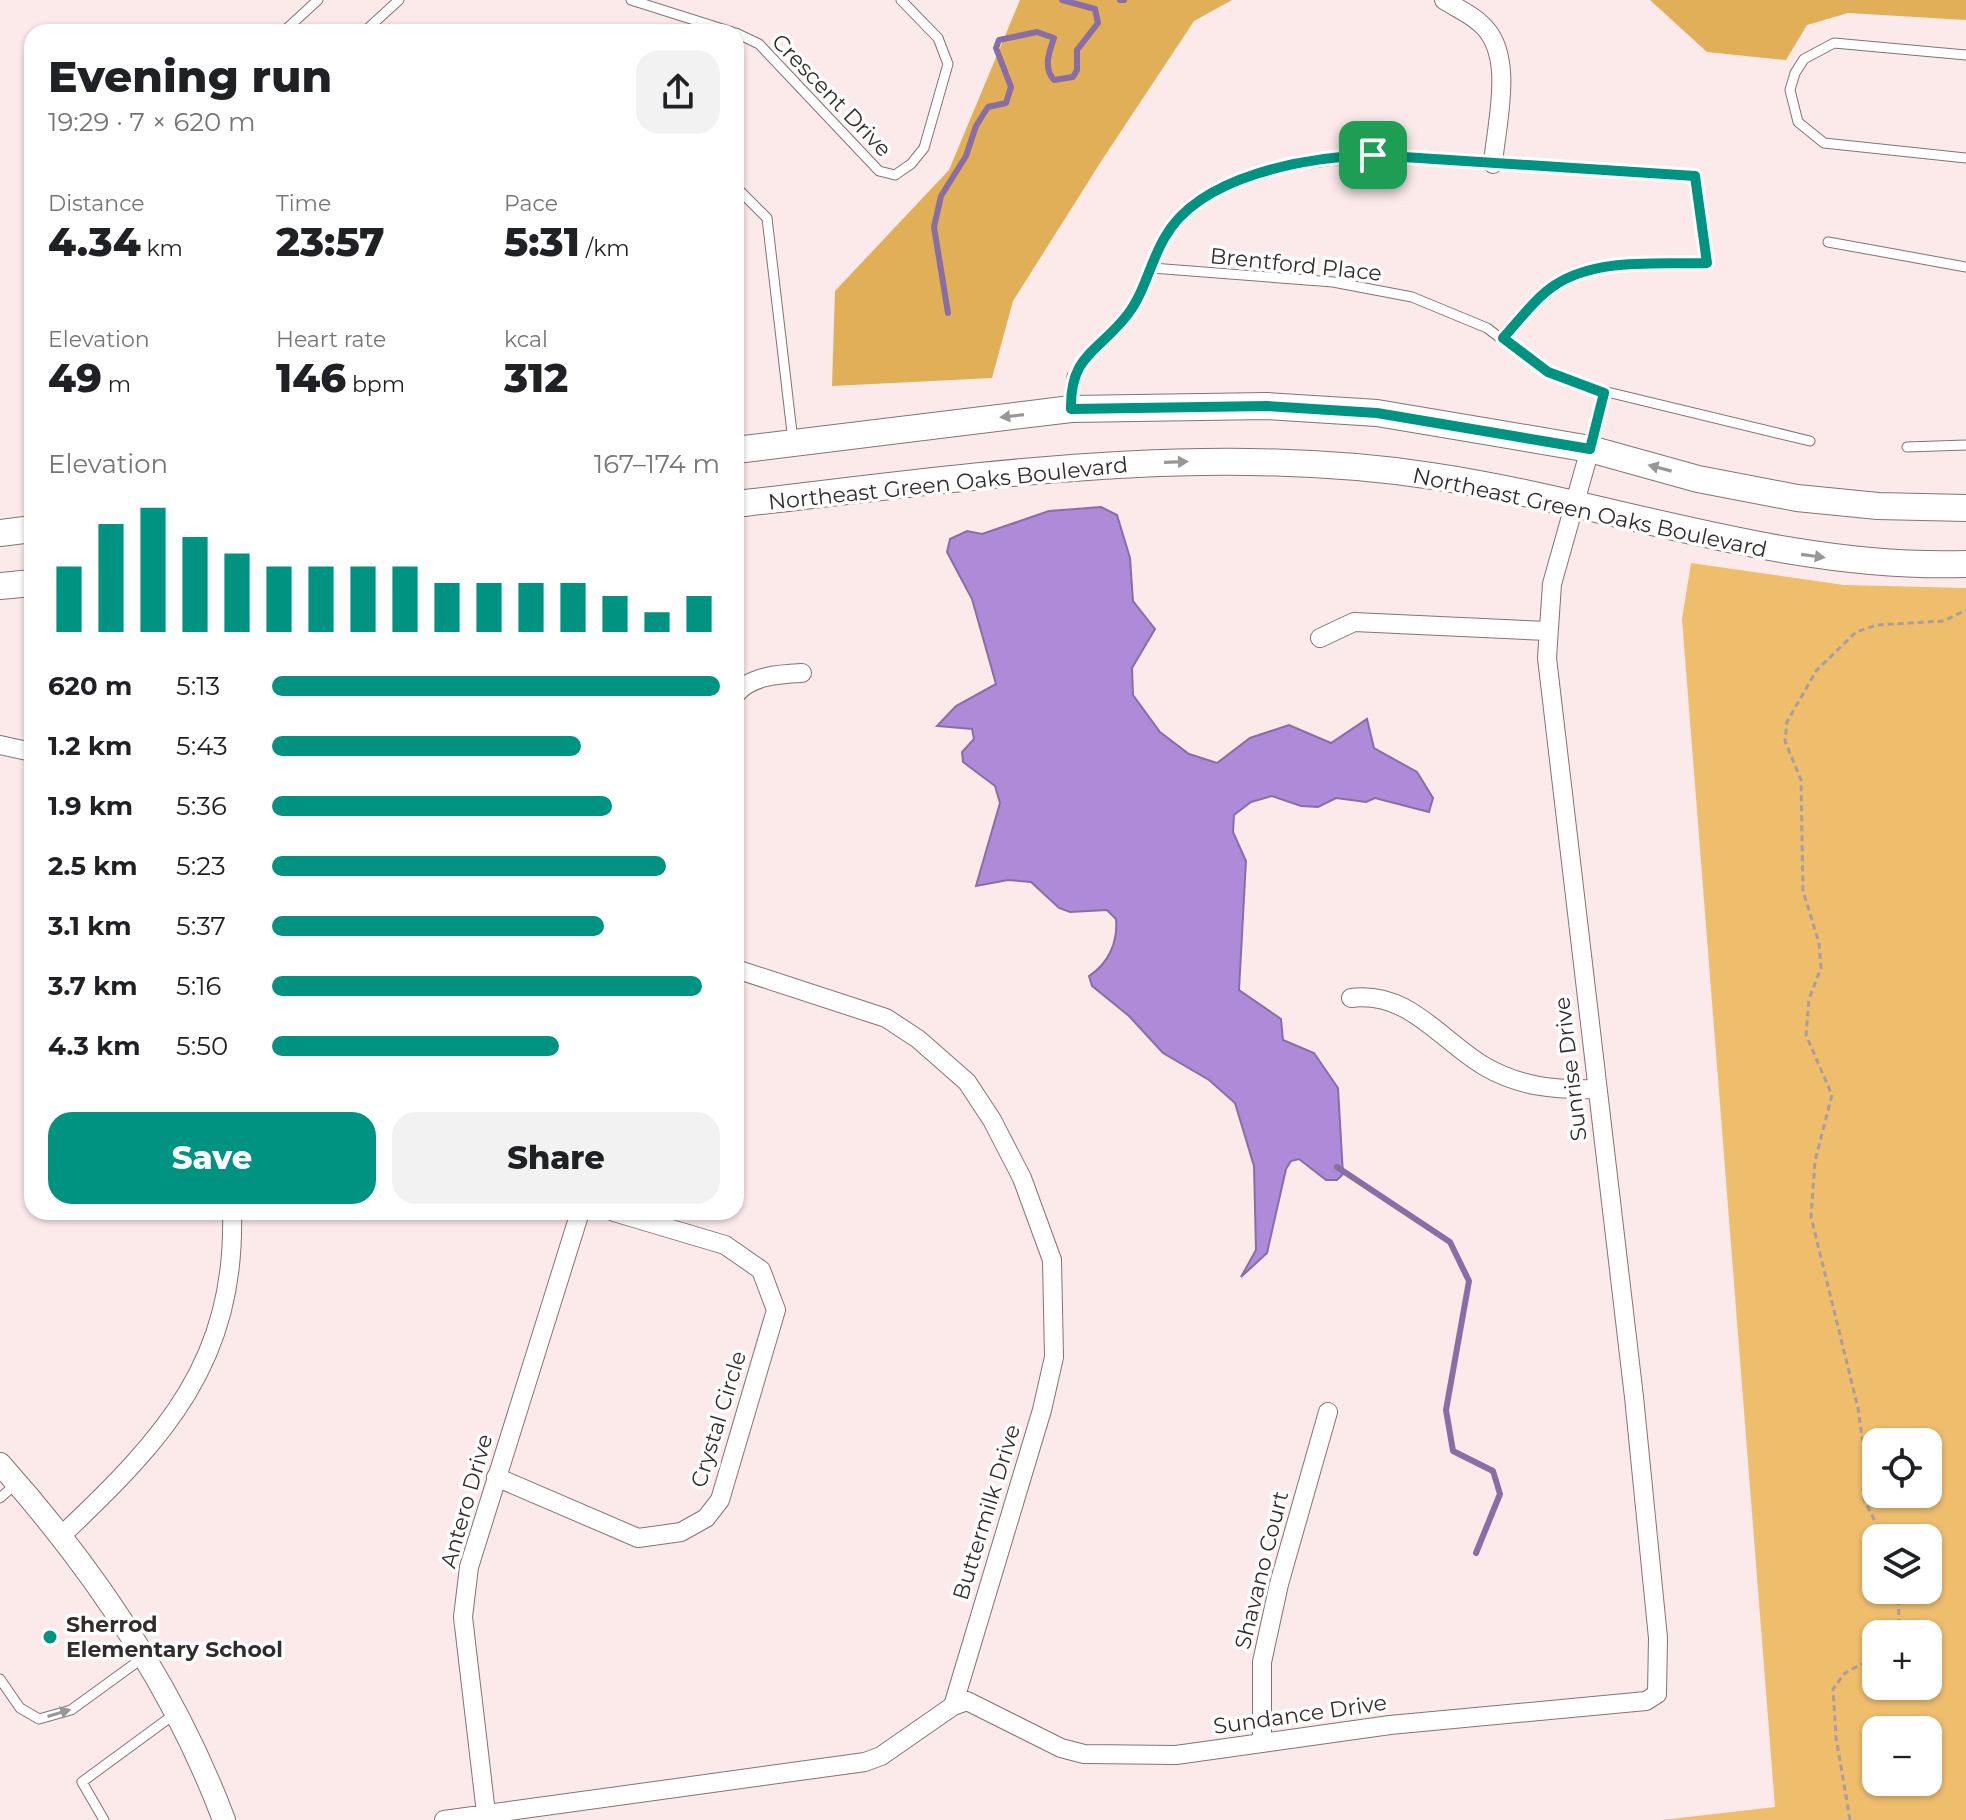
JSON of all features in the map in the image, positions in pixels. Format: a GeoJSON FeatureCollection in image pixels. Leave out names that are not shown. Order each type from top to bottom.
{"type":"FeatureCollection","features":[{"type":"Feature","properties":{"kind":"main road"},"geometry":{"type":"LineString","coordinates":[[744,449],[1071,409],[1267,406],[1377,413],[1590,449],[1698,479],[1797,498],[1878,506],[1966,508]]}},
{"type":"Feature","properties":{"kind":"main road","name":"Northeast Green Oaks Boulevard"},"geometry":{"type":"LineString","coordinates":[[744,503],[1068,467],[1188,462],[1322,466],[1432,476],[1736,543],[1812,556],[1898,564],[1966,564]]}},
{"type":"Feature","properties":{"kind":"main road"},"geometry":{"type":"LineString","coordinates":[[0,533],[24,530]]}},
{"type":"Feature","properties":{"kind":"main road"},"geometry":{"type":"LineString","coordinates":[[0,586],[24,584]]}},
{"type":"Feature","properties":{"kind":"street"},"geometry":{"type":"LineString","coordinates":[[1444,0],[1482,24],[1496,43],[1500,67],[1493,164]]}},
{"type":"Feature","properties":{"kind":"street","name":"Sunrise Drive"},"geometry":{"type":"LineString","coordinates":[[1590,449],[1552,584],[1547,631],[1550,683],[1596,1089],[1634,1397],[1658,1638],[1658,1688]]}},
{"type":"Feature","properties":{"kind":"street"},"geometry":{"type":"LineString","coordinates":[[1320,638],[1354,622],[1547,631]]}},
{"type":"Feature","properties":{"kind":"street"},"geometry":{"type":"LineString","coordinates":[[744,684],[780,674],[802,673]]}},
{"type":"Feature","properties":{"kind":"street"},"geometry":{"type":"LineString","coordinates":[[0,745],[24,750]]}},
{"type":"Feature","properties":{"kind":"street","name":"Buttermilk Drive"},"geometry":{"type":"LineString","coordinates":[[744,972],[886,1018],[918,1039],[967,1082],[992,1120],[1022,1178],[1052,1260],[1054,1357],[1042,1410],[953,1706]]}},
{"type":"Feature","properties":{"kind":"street"},"geometry":{"type":"LineString","coordinates":[[1351,998],[1368,996],[1398,1003],[1482,1065],[1513,1080],[1551,1090],[1596,1089]]}},
{"type":"Feature","properties":{"kind":"street"},"geometry":{"type":"LineString","coordinates":[[62,1535],[164,1432],[190,1390],[221,1324],[233,1260],[232,1220]]}},
{"type":"Feature","properties":{"kind":"street","name":"Antero Drive"},"geometry":{"type":"LineString","coordinates":[[486,1813],[463,1617],[469,1567],[577,1220]]}},
{"type":"Feature","properties":{"kind":"street","name":"Crystal Circle"},"geometry":{"type":"LineString","coordinates":[[496,1477],[638,1538],[681,1532],[706,1518],[720,1500],[776,1310],[767,1277],[739,1252],[725,1245],[641,1220]]}},
{"type":"Feature","properties":{"kind":"street","name":"Shavano Court"},"geometry":{"type":"LineString","coordinates":[[1262,1743],[1262,1662],[1279,1584],[1328,1412]]}},
{"type":"Feature","properties":{"kind":"street"},"geometry":{"type":"LineString","coordinates":[[0,1464],[8,1490],[62,1535],[108,1599],[176,1713],[224,1820]]}},
{"type":"Feature","properties":{"kind":"street","name":"Sundance Drive"},"geometry":{"type":"LineString","coordinates":[[953,1706],[967,1701],[1024,1732],[1084,1754],[1176,1755],[1390,1725],[1646,1701],[1657,1694],[1658,1688]]}},
{"type":"Feature","properties":{"kind":"street"},"geometry":{"type":"LineString","coordinates":[[444,1820],[865,1762],[881,1756],[953,1706]]}},
{"type":"Feature","properties":{"kind":"lane"},"geometry":{"type":"LineString","coordinates":[[292,24],[318,0]]}},
{"type":"Feature","properties":{"kind":"lane"},"geometry":{"type":"LineString","coordinates":[[373,24],[399,0]]}},
{"type":"Feature","properties":{"kind":"lane","name":"Crescent Drive"},"geometry":{"type":"LineString","coordinates":[[631,0],[706,24]]}},
{"type":"Feature","properties":{"kind":"lane","name":"Crescent Drive"},"geometry":{"type":"LineString","coordinates":[[744,37],[759,44],[879,171],[895,175],[904,171],[924,148],[948,64],[938,38],[901,0]]}},
{"type":"Feature","properties":{"kind":"lane"},"geometry":{"type":"LineString","coordinates":[[1966,55],[1834,43],[1804,59],[1795,73],[1790,90],[1798,122],[1824,143],[1966,158]]}},
{"type":"Feature","properties":{"kind":"lane"},"geometry":{"type":"LineString","coordinates":[[1071,409],[1072,376],[1131,309],[1165,237],[1197,201],[1212,192],[1260,175],[1353,155],[1695,176],[1707,263],[1616,266],[1580,273],[1553,286],[1503,338]]}},
{"type":"Feature","properties":{"kind":"lane"},"geometry":{"type":"LineString","coordinates":[[744,195],[767,218],[793,443]]}},
{"type":"Feature","properties":{"kind":"lane"},"geometry":{"type":"LineString","coordinates":[[1828,242],[1966,267]]}},
{"type":"Feature","properties":{"kind":"lane","name":"Brentford Place"},"geometry":{"type":"LineString","coordinates":[[1152,268],[1333,282],[1390,292],[1453,311],[1503,338],[1548,372],[1604,393],[1810,441]]}},
{"type":"Feature","properties":{"kind":"lane"},"geometry":{"type":"LineString","coordinates":[[1590,449],[1604,393]]}},
{"type":"Feature","properties":{"kind":"lane"},"geometry":{"type":"LineString","coordinates":[[1907,447],[1966,445]]}},
{"type":"Feature","properties":{"kind":"lane"},"geometry":{"type":"LineString","coordinates":[[0,1679],[20,1708],[39,1719],[71,1710],[144,1657]]}},
{"type":"Feature","properties":{"kind":"lane"},"geometry":{"type":"LineString","coordinates":[[104,1820],[82,1782],[176,1713]]}},
{"type":"Feature","properties":{"kind":"path"},"geometry":{"type":"LineString","coordinates":[[1876,1524],[1863,1497],[1864,1451],[1858,1408],[1811,1217],[1815,1161],[1832,1095],[1806,1035],[1809,999],[1821,968],[1803,891],[1801,780],[1785,741],[1787,722],[1816,671],[1856,632],[1886,624],[1944,621],[1966,610]]}},
{"type":"Feature","properties":{"kind":"path"},"geometry":{"type":"LineString","coordinates":[[1850,1820],[1836,1737],[1833,1689],[1845,1673],[1862,1664]]}},
{"type":"Feature","properties":{"kind":"shaded area"},"geometry":{"type":"Polygon","coordinates":[[[1020,0],[1232,0],[1194,21],[1102,160],[1013,301],[992,378],[832,386],[835,291],[949,170],[1020,0]]]}},
{"type":"Feature","properties":{"kind":"shaded area"},"geometry":{"type":"Polygon","coordinates":[[[1650,0],[1966,0],[1966,20],[1848,13],[1807,25],[1786,60],[1707,52],[1650,0]]]}},
{"type":"Feature","properties":{"kind":"shaded area"},"geometry":{"type":"Polygon","coordinates":[[[1101,507],[1117,515],[1130,558],[1133,601],[1155,629],[1132,668],[1133,695],[1160,732],[1189,754],[1217,763],[1250,738],[1289,725],[1331,743],[1367,719],[1374,748],[1417,772],[1433,798],[1429,812],[1375,798],[1366,802],[1336,798],[1318,807],[1301,806],[1272,796],[1251,802],[1234,815],[1233,832],[1246,861],[1239,990],[1281,1019],[1283,1040],[1314,1053],[1338,1088],[1343,1174],[1337,1180],[1326,1180],[1299,1159],[1291,1161],[1286,1169],[1267,1253],[1241,1277],[1256,1250],[1254,1166],[1235,1103],[1209,1080],[1163,1053],[1129,1016],[1092,986],[1089,976],[1107,958],[1115,936],[1116,919],[1107,910],[1070,912],[1059,908],[1031,882],[1008,880],[976,886],[1000,803],[995,786],[963,762],[962,752],[974,739],[972,729],[937,726],[956,706],[996,684],[972,599],[947,552],[950,539],[967,531],[982,534],[1049,511],[1101,507]]]}},
{"type":"Feature","properties":{"kind":"shaded area"},"geometry":{"type":"Polygon","coordinates":[[[1691,563],[1844,585],[1966,588],[1966,1820],[1662,1820],[1775,1807],[1682,619],[1691,563]]]}},
{"type":"Feature","properties":{"kind":"waterway"},"geometry":{"type":"LineString","coordinates":[[948,313],[934,227],[941,196],[966,156],[976,126],[988,107],[1006,103],[1011,87],[996,48],[999,40],[1037,32],[1054,38],[1048,60],[1051,75],[1054,80],[1073,77],[1077,70],[1077,50],[1098,23],[1095,9],[1062,0]]}},
{"type":"Feature","properties":{"kind":"waterway"},"geometry":{"type":"LineString","coordinates":[[1337,1167],[1450,1242],[1469,1281],[1446,1410],[1453,1451],[1493,1471],[1500,1494],[1476,1553]]}},
{"type":"Feature","properties":{"kind":"place","name":"Sherrod Elementary School"},"geometry":{"type":"Point","coordinates":[50,1637]}},
{"type":"Feature","properties":{"kind":"route"},"geometry":{"type":"LineString","coordinates":[[1373,155],[1695,176],[1707,263],[1616,266],[1580,273],[1553,286],[1503,338],[1548,372],[1570,383],[1604,393],[1590,449],[1377,413],[1267,406],[1071,409],[1072,376],[1125,318],[1165,237],[1176,221],[1197,201],[1229,185],[1289,166],[1337,157],[1373,155]]}}]}
